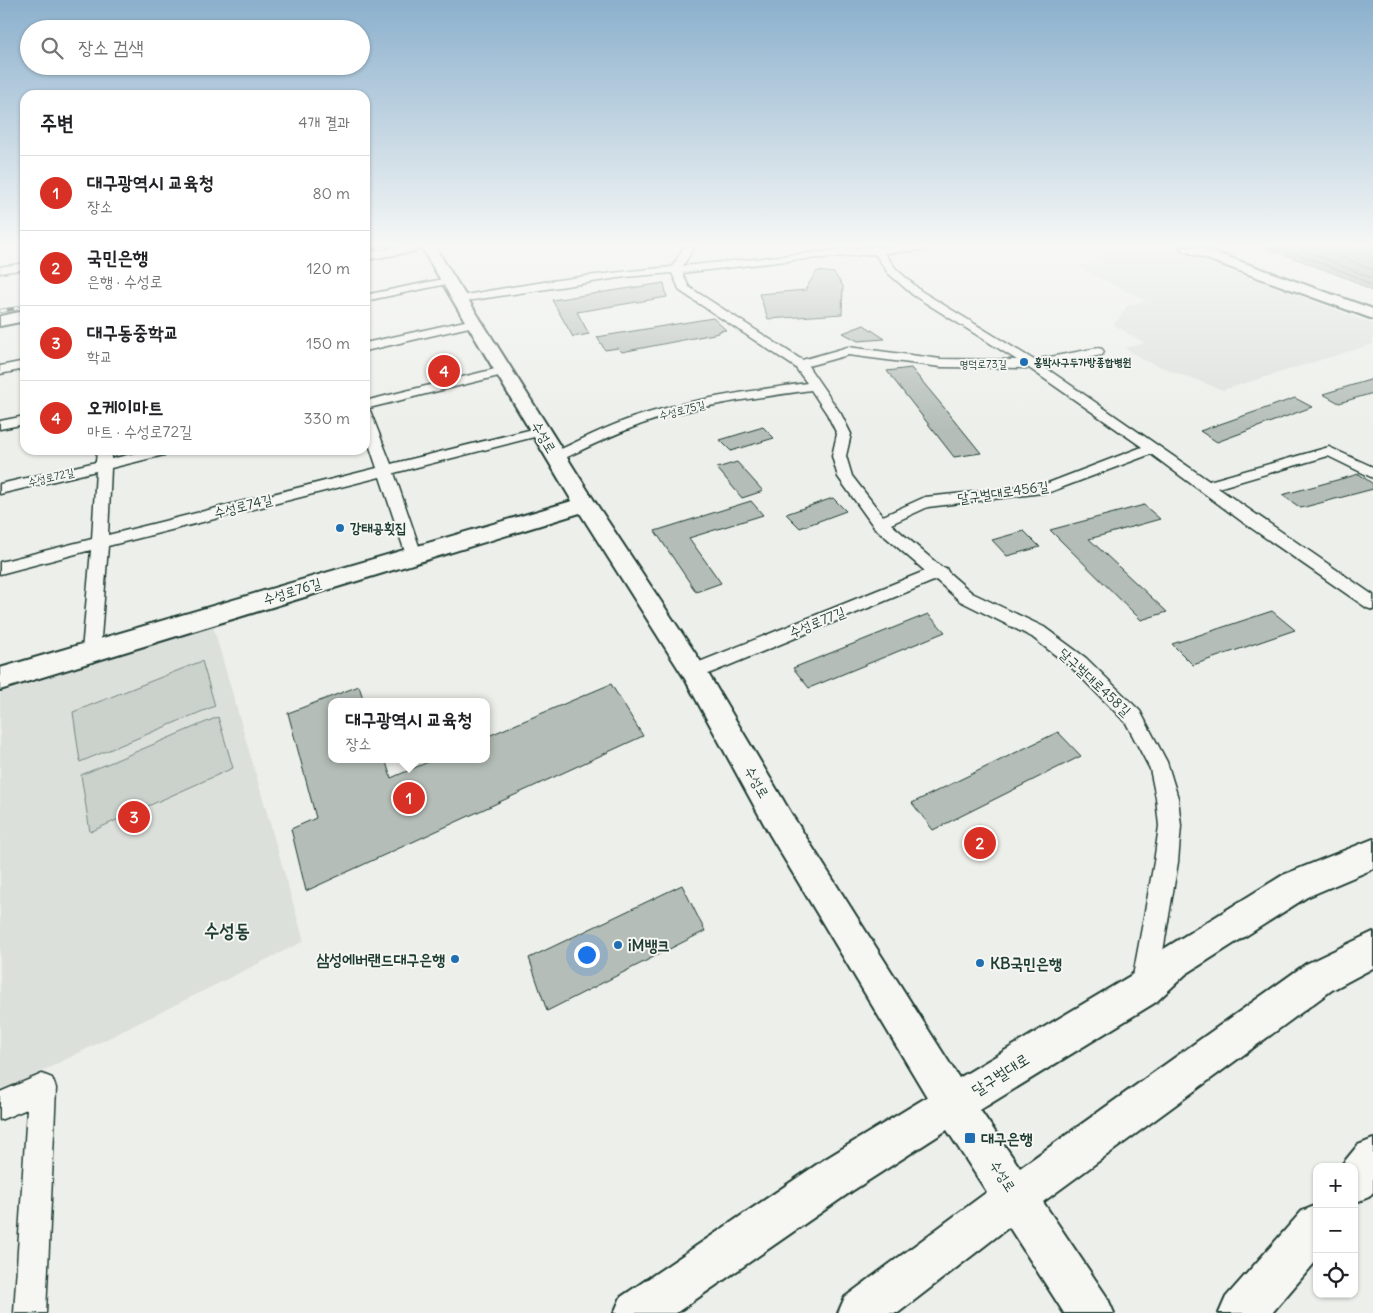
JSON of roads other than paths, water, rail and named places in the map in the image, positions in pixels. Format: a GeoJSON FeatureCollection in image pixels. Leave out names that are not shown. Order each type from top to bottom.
{"type":"FeatureCollection","features":[{"type":"Feature","properties":{"kind":"main road"},"geometry":{"type":"LineString","coordinates":[[0,311],[17,308]]}},
{"type":"Feature","properties":{"kind":"main road","name":"수성로"},"geometry":{"type":"LineString","coordinates":[[465,308],[585,504],[694,672],[782,825],[953,1104],[1016,1196],[1091,1313]]}},
{"type":"Feature","properties":{"kind":"main road"},"geometry":{"type":"LineString","coordinates":[[1357,308],[1373,314]]}},
{"type":"Feature","properties":{"kind":"main road"},"geometry":{"type":"LineString","coordinates":[[0,320],[20,317]]}},
{"type":"Feature","properties":{"kind":"main road","name":"수성로76길"},"geometry":{"type":"LineString","coordinates":[[0,679],[585,504]]}},
{"type":"Feature","properties":{"kind":"main road","name":"달구벌대로"},"geometry":{"type":"LineString","coordinates":[[637,1313],[837,1176],[1143,989],[1174,962],[1295,886],[1373,854]]}},
{"type":"Feature","properties":{"kind":"main road"},"geometry":{"type":"LineString","coordinates":[[861,1313],[1016,1196],[1319,978],[1373,949]]}},
{"type":"Feature","properties":{"kind":"main road"},"geometry":{"type":"LineString","coordinates":[[1358,1177],[1373,1160]]}},
{"type":"Feature","properties":{"kind":"main road"},"geometry":{"type":"LineString","coordinates":[[1242,1313],[1313,1231]]}},
{"type":"Feature","properties":{"kind":"street"},"geometry":{"type":"LineString","coordinates":[[714,308],[800,364]]}},
{"type":"Feature","properties":{"kind":"street","name":"명덕로73길"},"geometry":{"type":"LineString","coordinates":[[942,308],[1032,364]]}},
{"type":"Feature","properties":{"kind":"street"},"geometry":{"type":"LineString","coordinates":[[370,346],[474,323]]}},
{"type":"Feature","properties":{"kind":"street","name":"명덕로73길"},"geometry":{"type":"LineString","coordinates":[[800,364],[848,351],[941,363],[1032,364]]}},
{"type":"Feature","properties":{"kind":"street"},"geometry":{"type":"LineString","coordinates":[[1032,364],[1098,352]]}},
{"type":"Feature","properties":{"kind":"street","name":"달구벌대로458길"},"geometry":{"type":"LineString","coordinates":[[800,364],[834,414],[844,434],[839,456],[845,476],[880,523],[940,572],[966,597],[1038,632],[1079,664],[1133,717],[1160,768],[1167,798],[1170,826],[1166,862],[1143,989]]}},
{"type":"Feature","properties":{"kind":"street"},"geometry":{"type":"LineString","coordinates":[[1032,364],[1373,604]]}},
{"type":"Feature","properties":{"kind":"street"},"geometry":{"type":"LineString","coordinates":[[0,370],[20,366]]}},
{"type":"Feature","properties":{"kind":"street"},"geometry":{"type":"LineString","coordinates":[[370,404],[503,371]]}},
{"type":"Feature","properties":{"kind":"street","name":"수성로75길"},"geometry":{"type":"LineString","coordinates":[[556,457],[615,429],[683,408],[752,394],[815,386]]}},
{"type":"Feature","properties":{"kind":"street"},"geometry":{"type":"LineString","coordinates":[[0,425],[20,421]]}},
{"type":"Feature","properties":{"kind":"street"},"geometry":{"type":"LineString","coordinates":[[370,425],[414,555]]}},
{"type":"Feature","properties":{"kind":"street","name":"수성로74길"},"geometry":{"type":"LineString","coordinates":[[0,568],[541,431]]}},
{"type":"Feature","properties":{"kind":"street","name":"달구벌대로456길"},"geometry":{"type":"LineString","coordinates":[[880,523],[925,502],[1045,488],[1153,448]]}},
{"type":"Feature","properties":{"kind":"street"},"geometry":{"type":"LineString","coordinates":[[1206,487],[1329,451],[1373,473]]}},
{"type":"Feature","properties":{"kind":"street","name":"수성로72길"},"geometry":{"type":"LineString","coordinates":[[0,489],[103,457],[121,455]]}},
{"type":"Feature","properties":{"kind":"street"},"geometry":{"type":"LineString","coordinates":[[91,651],[100,542],[103,457]]}},
{"type":"Feature","properties":{"kind":"street","name":"수성로77길"},"geometry":{"type":"LineString","coordinates":[[694,672],[940,572]]}},
{"type":"Feature","properties":{"kind":"street"},"geometry":{"type":"LineString","coordinates":[[0,1106],[42,1088],[30,1313]]}},
{"type":"Feature","properties":{"kind":"railway"},"geometry":{"type":"LineString","coordinates":[[0,311],[17,308]]}},
{"type":"Feature","properties":{"kind":"place","name":"홍박사구두가방종합병원"},"geometry":{"type":"Point","coordinates":[1024,362]}},
{"type":"Feature","properties":{"kind":"place","name":"오케이마트"},"geometry":{"type":"Point","coordinates":[444,371]}},
{"type":"Feature","properties":{"kind":"place","name":"강태공횟집"},"geometry":{"type":"Point","coordinates":[340,528]}},
{"type":"Feature","properties":{"kind":"place","name":"대구광역시 교육청"},"geometry":{"type":"Point","coordinates":[409,798]}},
{"type":"Feature","properties":{"kind":"place","name":"대구동중학교"},"geometry":{"type":"Point","coordinates":[134,817]}},
{"type":"Feature","properties":{"kind":"place","name":"국민은행"},"geometry":{"type":"Point","coordinates":[980,843]}},
{"type":"Feature","properties":{"kind":"place","name":"iM뱅크"},"geometry":{"type":"Point","coordinates":[618,945]}},
{"type":"Feature","properties":{"kind":"place","name":"삼성에버랜드대구은행"},"geometry":{"type":"Point","coordinates":[455,959]}},
{"type":"Feature","properties":{"kind":"place","name":"KB국민은행"},"geometry":{"type":"Point","coordinates":[980,963]}},
{"type":"Feature","properties":{"kind":"place","name":"대구은행"},"geometry":{"type":"Point","coordinates":[970,1138]}},
{"type":"Feature","properties":{"kind":"district","name":"수성동"},"geometry":{"type":"Point","coordinates":[227,930]}}]}
